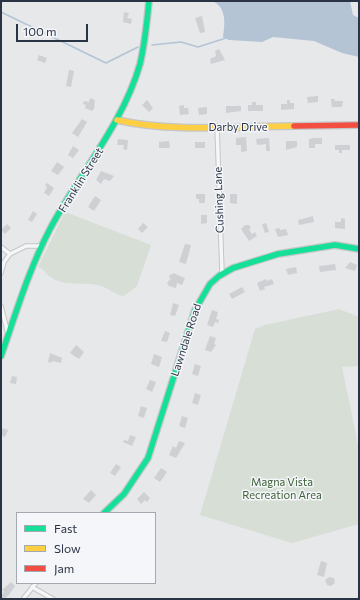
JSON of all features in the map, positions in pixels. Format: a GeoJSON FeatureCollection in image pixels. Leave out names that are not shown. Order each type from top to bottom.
{"type":"FeatureCollection","features":[{"type":"Feature","properties":{"kind":"street","name":"Franklin Street"},"geometry":{"type":"LineString","coordinates":[[1,356],[27,280],[43,246],[68,199],[117,120],[128,96],[147,35],[149,1]]}},
{"type":"Feature","properties":{"kind":"street","name":"Darby Drive"},"geometry":{"type":"LineString","coordinates":[[117,120],[139,125],[159,126],[359,125]]}},
{"type":"Feature","properties":{"kind":"street","name":"Cushing Lane"},"geometry":{"type":"LineString","coordinates":[[217,126],[222,273]]}},
{"type":"Feature","properties":{"kind":"street"},"geometry":{"type":"LineString","coordinates":[[1,273],[4,262],[10,254],[26,246],[43,246]]}},
{"type":"Feature","properties":{"kind":"street","name":"Lawndale Road"},"geometry":{"type":"LineString","coordinates":[[105,512],[124,494],[148,458],[200,298],[206,288],[222,273],[233,267],[251,262],[311,249],[335,246],[359,249]]}},
{"type":"Feature","properties":{"kind":"street"},"geometry":{"type":"LineString","coordinates":[[1,247],[10,254]]}},
{"type":"Feature","properties":{"kind":"street"},"geometry":{"type":"LineString","coordinates":[[1,306],[8,335]]}},
{"type":"Feature","properties":{"kind":"street"},"geometry":{"type":"LineString","coordinates":[[23,599],[35,584]]}},
{"type":"Feature","properties":{"kind":"street"},"geometry":{"type":"LineString","coordinates":[[32,587],[53,599]]}},
{"type":"Feature","properties":{"kind":"green space"},"geometry":{"type":"Polygon","coordinates":[[[65,212],[151,245],[137,286],[124,296],[98,285],[57,281],[38,267],[65,212]]]}},
{"type":"Feature","properties":{"kind":"green space","name":"Magna Vista Recreation Area"},"geometry":{"type":"Polygon","coordinates":[[[339,309],[359,317],[359,366],[342,367],[359,450],[359,524],[292,543],[200,515],[255,329],[265,325],[339,309]]]}},
{"type":"Feature","properties":{"kind":"water"},"geometry":{"type":"Polygon","coordinates":[[[212,1],[350,1],[353,15],[359,18],[359,57],[342,53],[314,41],[273,37],[262,42],[229,40],[223,37],[223,12],[217,4],[212,1]]]}},
{"type":"Feature","properties":{"kind":"building"},"geometry":{"type":"Polygon","coordinates":[[[124,12],[129,13],[127,18],[132,19],[131,24],[123,22],[124,12]]]}},
{"type":"Feature","properties":{"kind":"building"},"geometry":{"type":"Polygon","coordinates":[[[202,16],[205,32],[200,33],[195,18],[202,16]]]}},
{"type":"Feature","properties":{"kind":"building"},"geometry":{"type":"Polygon","coordinates":[[[219,49],[225,60],[211,64],[210,59],[216,56],[215,51],[219,49]]]}},
{"type":"Feature","properties":{"kind":"building"},"geometry":{"type":"Polygon","coordinates":[[[39,55],[47,58],[45,63],[37,60],[39,55]]]}},
{"type":"Feature","properties":{"kind":"building"},"geometry":{"type":"Polygon","coordinates":[[[69,70],[74,71],[71,87],[66,86],[69,70]]]}},
{"type":"Feature","properties":{"kind":"building"},"geometry":{"type":"Polygon","coordinates":[[[318,96],[318,102],[308,103],[307,97],[318,96]]]}},
{"type":"Feature","properties":{"kind":"building"},"geometry":{"type":"Polygon","coordinates":[[[90,98],[95,100],[94,109],[92,111],[85,108],[86,105],[83,104],[84,101],[89,102],[90,98]]]}},
{"type":"Feature","properties":{"kind":"building"},"geometry":{"type":"Polygon","coordinates":[[[331,99],[335,99],[334,101],[343,101],[342,107],[332,107],[331,99]]]}},
{"type":"Feature","properties":{"kind":"building"},"geometry":{"type":"Polygon","coordinates":[[[147,100],[153,108],[149,112],[142,105],[147,100]]]}},
{"type":"Feature","properties":{"kind":"building"},"geometry":{"type":"Polygon","coordinates":[[[287,100],[290,100],[290,103],[294,103],[294,109],[281,110],[281,104],[287,104],[287,100]]]}},
{"type":"Feature","properties":{"kind":"building"},"geometry":{"type":"Polygon","coordinates":[[[252,102],[256,102],[256,105],[263,105],[263,111],[248,111],[248,105],[252,105],[252,102]]]}},
{"type":"Feature","properties":{"kind":"building"},"geometry":{"type":"Polygon","coordinates":[[[184,105],[184,108],[188,108],[189,114],[180,115],[179,106],[184,105]]]}},
{"type":"Feature","properties":{"kind":"building"},"geometry":{"type":"Polygon","coordinates":[[[226,106],[241,106],[241,111],[226,113],[226,106]]]}},
{"type":"Feature","properties":{"kind":"building"},"geometry":{"type":"Polygon","coordinates":[[[207,107],[207,114],[199,115],[198,108],[207,107]]]}},
{"type":"Feature","properties":{"kind":"building"},"geometry":{"type":"Polygon","coordinates":[[[82,119],[87,122],[78,137],[72,133],[82,119]]]}},
{"type":"Feature","properties":{"kind":"building"},"geometry":{"type":"Polygon","coordinates":[[[246,137],[247,151],[241,152],[241,145],[236,145],[236,138],[246,137]]]}},
{"type":"Feature","properties":{"kind":"building"},"geometry":{"type":"Polygon","coordinates":[[[269,138],[270,151],[266,151],[266,144],[257,145],[256,139],[269,138]]]}},
{"type":"Feature","properties":{"kind":"building"},"geometry":{"type":"Polygon","coordinates":[[[322,138],[322,144],[315,144],[315,148],[309,148],[309,139],[322,138]]]}},
{"type":"Feature","properties":{"kind":"building"},"geometry":{"type":"Polygon","coordinates":[[[118,139],[128,140],[127,150],[123,149],[124,145],[117,145],[118,139]]]}},
{"type":"Feature","properties":{"kind":"building"},"geometry":{"type":"Polygon","coordinates":[[[169,141],[170,148],[159,148],[159,142],[169,141]]]}},
{"type":"Feature","properties":{"kind":"building"},"geometry":{"type":"Polygon","coordinates":[[[286,141],[297,141],[297,147],[286,150],[286,141]]]}},
{"type":"Feature","properties":{"kind":"building"},"geometry":{"type":"Polygon","coordinates":[[[195,142],[205,142],[205,148],[195,148],[195,142]]]}},
{"type":"Feature","properties":{"kind":"building"},"geometry":{"type":"Polygon","coordinates":[[[335,145],[350,145],[350,150],[342,150],[342,153],[339,153],[339,150],[335,150],[335,145]]]}},
{"type":"Feature","properties":{"kind":"building"},"geometry":{"type":"Polygon","coordinates":[[[73,146],[79,150],[73,158],[68,155],[73,146]]]}},
{"type":"Feature","properties":{"kind":"building"},"geometry":{"type":"Polygon","coordinates":[[[57,162],[64,167],[58,175],[51,171],[57,162]]]}},
{"type":"Feature","properties":{"kind":"building"},"geometry":{"type":"Polygon","coordinates":[[[101,171],[114,176],[110,181],[104,179],[101,184],[96,180],[101,171]]]}},
{"type":"Feature","properties":{"kind":"building"},"geometry":{"type":"Polygon","coordinates":[[[47,183],[54,188],[49,196],[44,193],[47,187],[45,185],[47,183]]]}},
{"type":"Feature","properties":{"kind":"building"},"geometry":{"type":"Polygon","coordinates":[[[196,194],[205,194],[205,203],[199,203],[199,199],[196,199],[196,194]]]}},
{"type":"Feature","properties":{"kind":"building"},"geometry":{"type":"Polygon","coordinates":[[[230,194],[237,194],[237,204],[230,203],[230,194]]]}},
{"type":"Feature","properties":{"kind":"building"},"geometry":{"type":"Polygon","coordinates":[[[95,196],[101,200],[94,211],[88,207],[95,196]]]}},
{"type":"Feature","properties":{"kind":"building"},"geometry":{"type":"Polygon","coordinates":[[[33,211],[37,214],[32,222],[28,220],[33,211]]]}},
{"type":"Feature","properties":{"kind":"building"},"geometry":{"type":"Polygon","coordinates":[[[201,215],[207,215],[207,223],[201,224],[201,215]]]}},
{"type":"Feature","properties":{"kind":"building"},"geometry":{"type":"Polygon","coordinates":[[[313,216],[314,222],[299,225],[298,220],[313,216]]]}},
{"type":"Feature","properties":{"kind":"building"},"geometry":{"type":"Polygon","coordinates":[[[341,218],[345,219],[345,229],[335,228],[335,222],[341,222],[341,218]]]}},
{"type":"Feature","properties":{"kind":"building"},"geometry":{"type":"Polygon","coordinates":[[[143,223],[148,227],[142,233],[138,229],[143,223]]]}},
{"type":"Feature","properties":{"kind":"building"},"geometry":{"type":"Polygon","coordinates":[[[266,223],[269,232],[265,233],[262,224],[266,223]]]}},
{"type":"Feature","properties":{"kind":"building"},"geometry":{"type":"Polygon","coordinates":[[[7,224],[11,228],[5,234],[1,230],[7,224]]]}},
{"type":"Feature","properties":{"kind":"building"},"geometry":{"type":"Polygon","coordinates":[[[245,225],[249,225],[251,228],[249,230],[252,234],[255,232],[257,236],[249,241],[241,229],[245,225]]]}},
{"type":"Feature","properties":{"kind":"building"},"geometry":{"type":"Polygon","coordinates":[[[280,228],[280,230],[286,229],[288,235],[278,237],[275,229],[280,228]]]}},
{"type":"Feature","properties":{"kind":"building"},"geometry":{"type":"Polygon","coordinates":[[[185,244],[191,245],[186,264],[179,262],[185,244]]]}},
{"type":"Feature","properties":{"kind":"building"},"geometry":{"type":"Polygon","coordinates":[[[350,262],[357,265],[355,271],[345,268],[350,262]]]}},
{"type":"Feature","properties":{"kind":"building"},"geometry":{"type":"Polygon","coordinates":[[[335,264],[336,270],[320,272],[319,266],[335,264]]]}},
{"type":"Feature","properties":{"kind":"building"},"geometry":{"type":"Polygon","coordinates":[[[296,267],[297,273],[288,275],[286,269],[296,267]]]}},
{"type":"Feature","properties":{"kind":"building"},"geometry":{"type":"Polygon","coordinates":[[[173,273],[185,278],[182,285],[177,283],[176,288],[169,286],[167,283],[171,278],[169,278],[170,274],[172,275],[173,273]]]}},
{"type":"Feature","properties":{"kind":"building"},"geometry":{"type":"Polygon","coordinates":[[[266,279],[267,281],[272,279],[274,284],[264,287],[265,289],[260,291],[257,283],[266,279]]]}},
{"type":"Feature","properties":{"kind":"building"},"geometry":{"type":"Polygon","coordinates":[[[242,287],[245,292],[232,299],[229,294],[242,287]]]}},
{"type":"Feature","properties":{"kind":"building"},"geometry":{"type":"Polygon","coordinates":[[[173,303],[179,305],[175,316],[170,315],[173,303]]]}},
{"type":"Feature","properties":{"kind":"building"},"geometry":{"type":"Polygon","coordinates":[[[212,310],[218,312],[216,319],[219,320],[218,323],[215,322],[213,327],[207,325],[212,310]]]}},
{"type":"Feature","properties":{"kind":"building"},"geometry":{"type":"Polygon","coordinates":[[[165,331],[170,333],[167,342],[161,341],[165,331]]]}},
{"type":"Feature","properties":{"kind":"building"},"geometry":{"type":"Polygon","coordinates":[[[210,336],[216,338],[214,344],[216,345],[211,352],[205,350],[210,336]]]}},
{"type":"Feature","properties":{"kind":"building"},"geometry":{"type":"Polygon","coordinates":[[[76,345],[84,352],[79,359],[70,353],[76,345]]]}},
{"type":"Feature","properties":{"kind":"building"},"geometry":{"type":"Polygon","coordinates":[[[50,353],[62,358],[61,363],[52,361],[51,363],[48,362],[50,353]]]}},
{"type":"Feature","properties":{"kind":"building"},"geometry":{"type":"Polygon","coordinates":[[[154,354],[162,357],[159,367],[151,364],[154,354]]]}},
{"type":"Feature","properties":{"kind":"building"},"geometry":{"type":"Polygon","coordinates":[[[195,364],[201,366],[198,376],[192,374],[195,364]]]}},
{"type":"Feature","properties":{"kind":"building"},"geometry":{"type":"Polygon","coordinates":[[[12,376],[17,377],[16,384],[10,383],[12,376]]]}},
{"type":"Feature","properties":{"kind":"building"},"geometry":{"type":"Polygon","coordinates":[[[150,380],[156,382],[152,392],[146,389],[150,380]]]}},
{"type":"Feature","properties":{"kind":"building"},"geometry":{"type":"Polygon","coordinates":[[[195,393],[201,395],[198,405],[192,403],[195,393]]]}},
{"type":"Feature","properties":{"kind":"building"},"geometry":{"type":"Polygon","coordinates":[[[141,406],[147,408],[144,418],[138,416],[141,406]]]}},
{"type":"Feature","properties":{"kind":"building"},"geometry":{"type":"Polygon","coordinates":[[[182,416],[188,418],[185,428],[179,426],[182,416]]]}},
{"type":"Feature","properties":{"kind":"building"},"geometry":{"type":"Polygon","coordinates":[[[1,428],[8,430],[5,437],[1,435],[1,428]]]}},
{"type":"Feature","properties":{"kind":"building"},"geometry":{"type":"Polygon","coordinates":[[[130,435],[136,437],[132,446],[123,442],[124,440],[128,441],[130,435]]]}},
{"type":"Feature","properties":{"kind":"building"},"geometry":{"type":"Polygon","coordinates":[[[179,441],[185,443],[176,458],[169,455],[173,446],[176,448],[179,441]]]}},
{"type":"Feature","properties":{"kind":"building"},"geometry":{"type":"Polygon","coordinates":[[[116,464],[121,467],[115,476],[110,473],[116,464]]]}},
{"type":"Feature","properties":{"kind":"building"},"geometry":{"type":"Polygon","coordinates":[[[161,468],[167,472],[160,482],[154,478],[161,468]]]}},
{"type":"Feature","properties":{"kind":"building"},"geometry":{"type":"Polygon","coordinates":[[[91,490],[96,495],[89,503],[83,499],[91,490]]]}},
{"type":"Feature","properties":{"kind":"building"},"geometry":{"type":"Polygon","coordinates":[[[144,492],[150,498],[147,502],[145,500],[141,504],[137,499],[144,492]]]}},
{"type":"Feature","properties":{"kind":"building"},"geometry":{"type":"Polygon","coordinates":[[[321,561],[327,563],[324,577],[317,575],[321,561]]]}},
{"type":"Feature","properties":{"kind":"building"},"geometry":{"type":"Polygon","coordinates":[[[329,577],[334,578],[335,583],[331,586],[327,585],[325,580],[329,577]]]}},
{"type":"Feature","properties":{"kind":"building"},"geometry":{"type":"Polygon","coordinates":[[[11,582],[15,586],[9,595],[4,599],[1,597],[4,591],[2,590],[11,582]]]}},
{"type":"Feature","properties":{"kind":"waterway"},"geometry":{"type":"LineString","coordinates":[[29,1],[37,1]]}},
{"type":"Feature","properties":{"kind":"waterway"},"geometry":{"type":"LineString","coordinates":[[1,12],[106,63],[138,47]]}},
{"type":"Feature","properties":{"kind":"waterway"},"geometry":{"type":"LineString","coordinates":[[152,45],[181,42],[198,47],[226,38]]}},
{"type":"Feature","properties":{"kind":"traffic: fast"},"geometry":{"type":"LineString","coordinates":[[1,356],[23,291],[42,244],[61,209],[112,128],[132,86],[142,56],[149,1]]}},
{"type":"Feature","properties":{"kind":"traffic: fast"},"geometry":{"type":"LineString","coordinates":[[105,512],[124,494],[148,458],[195,310],[210,284],[219,276],[233,268],[278,254],[335,245],[359,249]]}},
{"type":"Feature","properties":{"kind":"traffic: slow"},"geometry":{"type":"LineString","coordinates":[[117,120],[139,124],[183,128],[294,126]]}},
{"type":"Feature","properties":{"kind":"traffic: jam"},"geometry":{"type":"LineString","coordinates":[[294,126],[359,125]]}}]}
